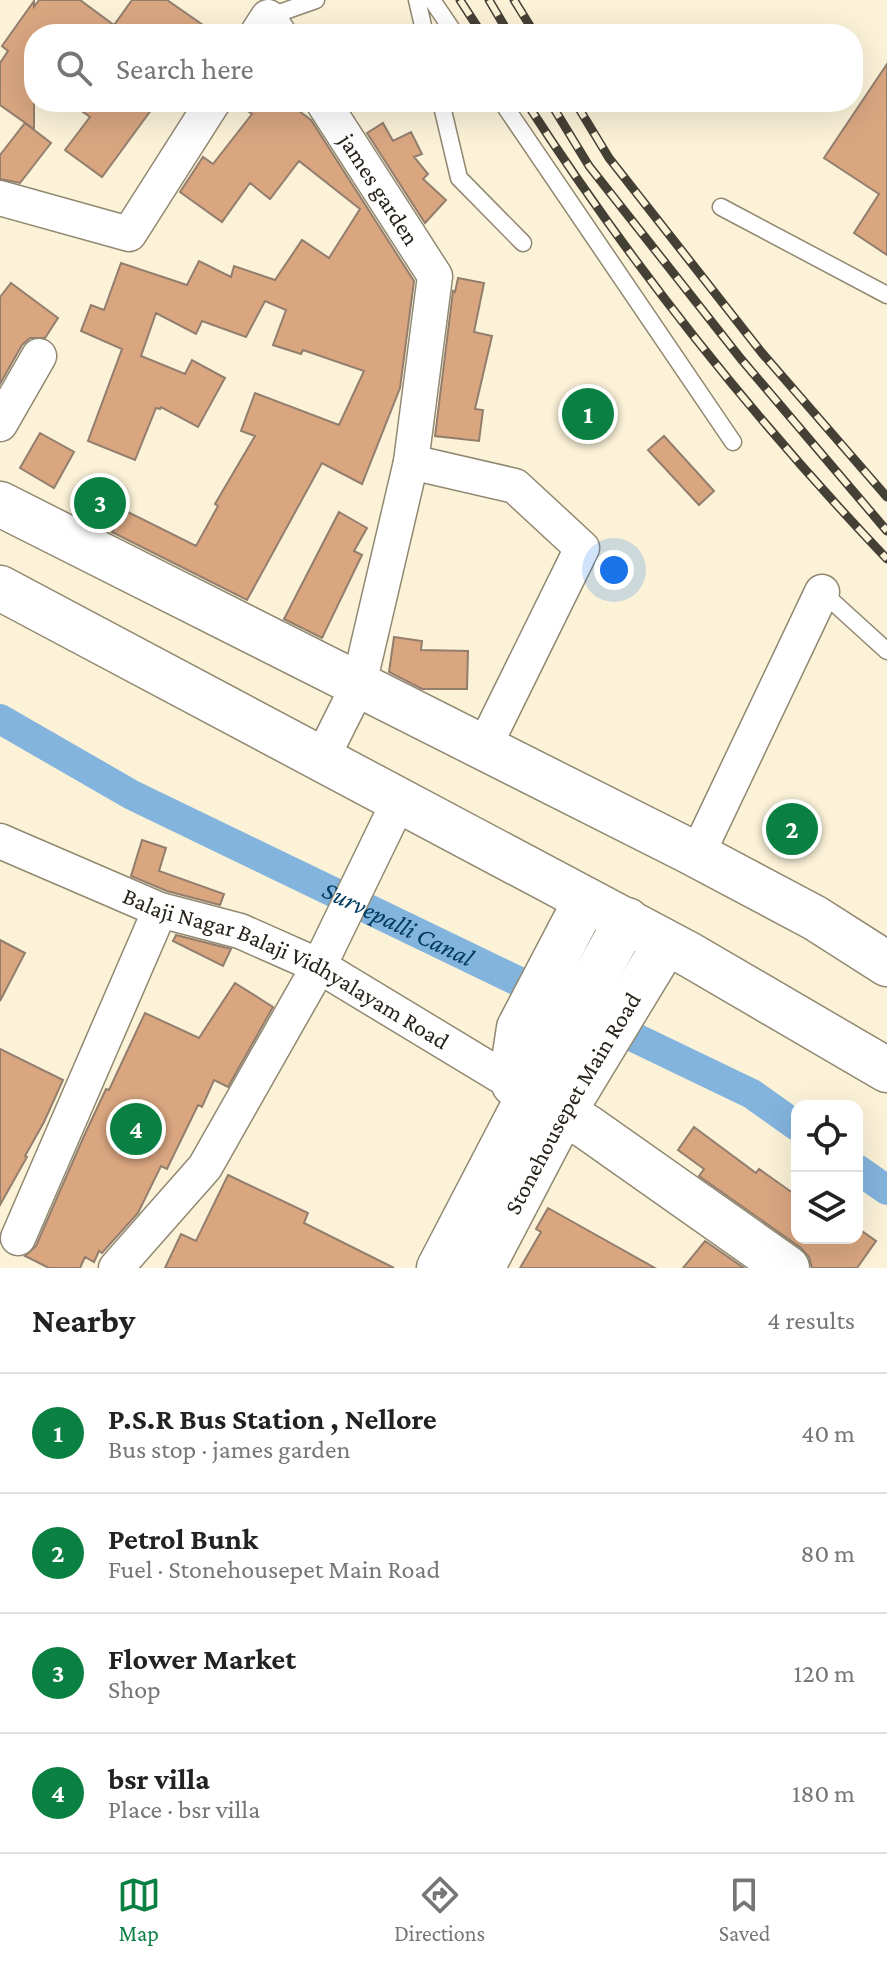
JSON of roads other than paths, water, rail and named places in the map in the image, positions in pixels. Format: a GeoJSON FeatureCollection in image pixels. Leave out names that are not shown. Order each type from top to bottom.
{"type":"FeatureCollection","features":[{"type":"Feature","properties":{"kind":"main road"},"geometry":{"type":"LineString","coordinates":[[0,504],[697,855],[815,918],[887,964]]}},
{"type":"Feature","properties":{"kind":"main road"},"geometry":{"type":"LineString","coordinates":[[0,588],[399,801],[580,912],[616,938],[887,1070]]}},
{"type":"Feature","properties":{"kind":"main road"},"geometry":{"type":"LineString","coordinates":[[580,912],[535,1041],[564,1100],[787,1268]]}},
{"type":"Feature","properties":{"kind":"main road"},"geometry":{"type":"LineString","coordinates":[[535,1041],[616,938]]}},
{"type":"Feature","properties":{"kind":"main road","name":"Stonehousepet Main Road"},"geometry":{"type":"LineString","coordinates":[[482,1268],[564,1100],[669,964]]}},
{"type":"Feature","properties":{"kind":"main road"},"geometry":{"type":"LineString","coordinates":[[439,1268],[564,1100]]}},
{"type":"Feature","properties":{"kind":"street"},"geometry":{"type":"LineString","coordinates":[[0,198],[129,234],[207,112]]}},
{"type":"Feature","properties":{"kind":"street","name":"james garden"},"geometry":{"type":"LineString","coordinates":[[329,112],[435,276],[411,462]]}},
{"type":"Feature","properties":{"kind":"street"},"geometry":{"type":"LineString","coordinates":[[0,424],[39,356]]}},
{"type":"Feature","properties":{"kind":"street"},"geometry":{"type":"LineString","coordinates":[[321,760],[359,684],[411,462],[515,486],[582,548],[484,747]]}},
{"type":"Feature","properties":{"kind":"street"},"geometry":{"type":"LineString","coordinates":[[697,855],[822,592]]}},
{"type":"Feature","properties":{"kind":"street"},"geometry":{"type":"LineString","coordinates":[[116,1268],[205,1167],[319,966],[399,801]]}},
{"type":"Feature","properties":{"kind":"street","name":"Balaji Nagar Balaji Vidhyalayam Road"},"geometry":{"type":"LineString","coordinates":[[0,841],[160,910],[240,931],[319,966],[564,1100]]}},
{"type":"Feature","properties":{"kind":"street"},"geometry":{"type":"LineString","coordinates":[[18,1238],[160,910]]}},
{"type":"Feature","properties":{"kind":"lane"},"geometry":{"type":"LineString","coordinates":[[275,24],[316,0]]}},
{"type":"Feature","properties":{"kind":"lane"},"geometry":{"type":"LineString","coordinates":[[417,0],[423,24]]}},
{"type":"Feature","properties":{"kind":"lane"},"geometry":{"type":"LineString","coordinates":[[432,0],[448,24]]}},
{"type":"Feature","properties":{"kind":"lane"},"geometry":{"type":"LineString","coordinates":[[443,112],[459,178],[523,243]]}},
{"type":"Feature","properties":{"kind":"lane"},"geometry":{"type":"LineString","coordinates":[[509,112],[733,442]]}},
{"type":"Feature","properties":{"kind":"lane"},"geometry":{"type":"LineString","coordinates":[[721,207],[887,295]]}},
{"type":"Feature","properties":{"kind":"lane"},"geometry":{"type":"LineString","coordinates":[[822,592],[887,651]]}},
{"type":"Feature","properties":{"kind":"waterway","name":"Survepalli Canal"},"geometry":{"type":"LineString","coordinates":[[0,719],[132,795],[555,999]]}},
{"type":"Feature","properties":{"kind":"waterway","name":"Survepalli Canal"},"geometry":{"type":"LineString","coordinates":[[598,1020],[752,1094],[791,1122]]}},
{"type":"Feature","properties":{"kind":"waterway","name":"Survepalli Canal"},"geometry":{"type":"LineString","coordinates":[[861,1172],[887,1190]]}},
{"type":"Feature","properties":{"kind":"railway"},"geometry":{"type":"LineString","coordinates":[[460,0],[476,24]]}},
{"type":"Feature","properties":{"kind":"railway"},"geometry":{"type":"LineString","coordinates":[[489,0],[503,24]]}},
{"type":"Feature","properties":{"kind":"railway"},"geometry":{"type":"LineString","coordinates":[[514,0],[529,24]]}},
{"type":"Feature","properties":{"kind":"railway"},"geometry":{"type":"LineString","coordinates":[[533,112],[608,223],[696,339],[789,451],[887,559]]}},
{"type":"Feature","properties":{"kind":"railway"},"geometry":{"type":"LineString","coordinates":[[556,112],[589,166],[741,359],[887,531]]}},
{"type":"Feature","properties":{"kind":"railway"},"geometry":{"type":"LineString","coordinates":[[581,112],[609,158],[762,353],[887,497]]}},
{"type":"Feature","properties":{"kind":"place","name":"P.S.R Bus Station , Nellore"},"geometry":{"type":"Point","coordinates":[588,414]}},
{"type":"Feature","properties":{"kind":"place","name":"Flower Market"},"geometry":{"type":"Point","coordinates":[100,503]}},
{"type":"Feature","properties":{"kind":"place","name":"Petrol Bunk"},"geometry":{"type":"Point","coordinates":[792,829]}},
{"type":"Feature","properties":{"kind":"place","name":"bsr villa"},"geometry":{"type":"Point","coordinates":[136,1129]}}]}
